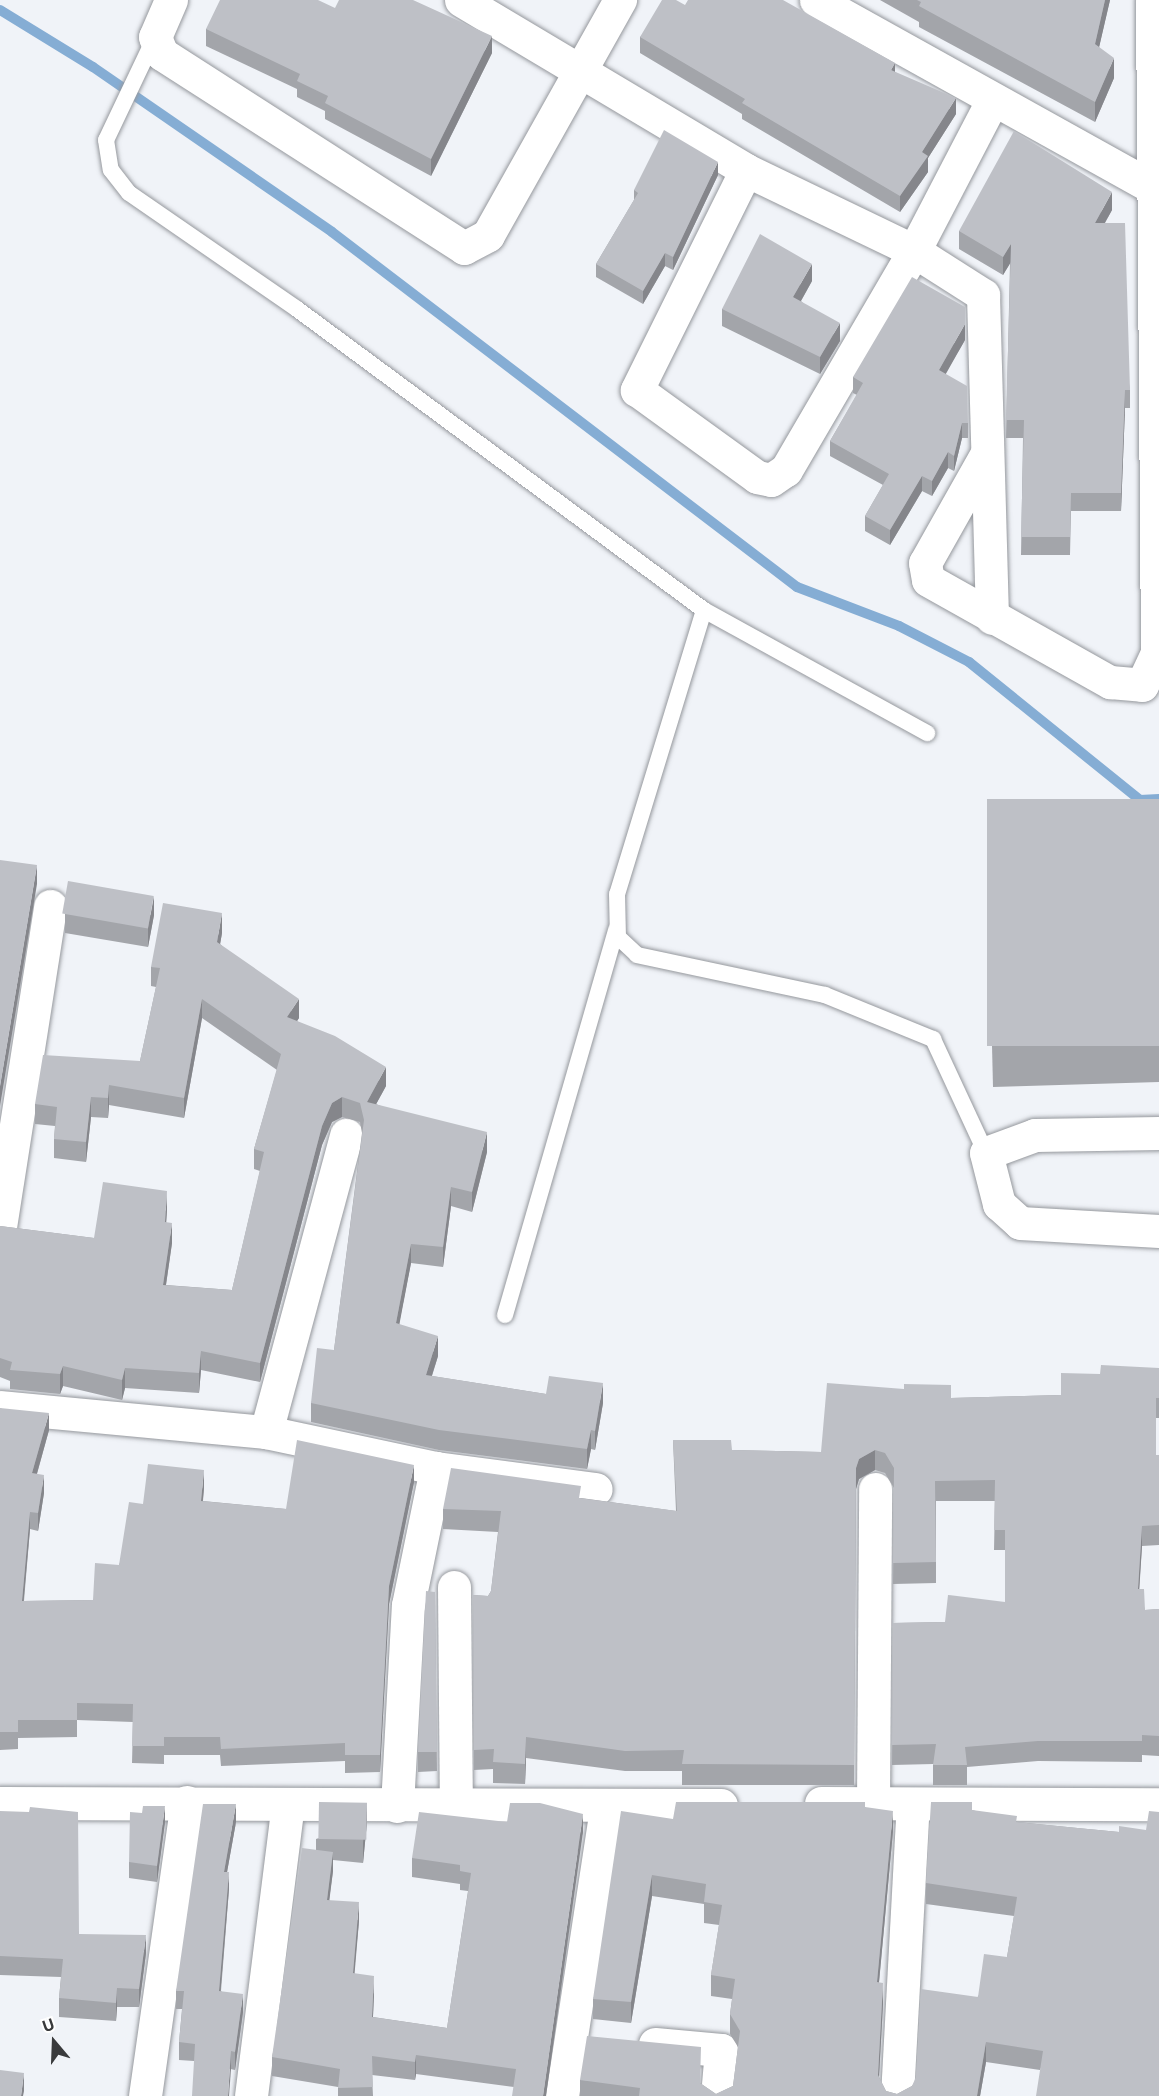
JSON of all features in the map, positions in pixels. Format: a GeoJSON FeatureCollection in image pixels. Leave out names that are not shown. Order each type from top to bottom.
{"type":"FeatureCollection","features":[{"type":"Feature","properties":{"kind":"street"},"geometry":{"type":"LineString","coordinates":[[171,0],[155,37],[162,54],[464,248],[488,235],[620,0]]}},
{"type":"Feature","properties":{"kind":"street"},"geometry":{"type":"LineString","coordinates":[[461,0],[582,69],[746,170],[914,251],[972,284],[984,298],[992,618]]}},
{"type":"Feature","properties":{"kind":"street"},"geometry":{"type":"LineString","coordinates":[[816,0],[993,101],[1154,188]]}},
{"type":"Feature","properties":{"kind":"street"},"geometry":{"type":"LineString","coordinates":[[987,453],[924,570],[932,583],[992,618],[1118,684],[1142,685],[1154,666],[1152,0]]}},
{"type":"Feature","properties":{"kind":"street"},"geometry":{"type":"LineString","coordinates":[[746,170],[637,390],[757,477],[776,479],[786,470],[914,251],[993,101]]}},
{"type":"Feature","properties":{"kind":"street"},"geometry":{"type":"LineString","coordinates":[[0,1227],[50,906]]}},
{"type":"Feature","properties":{"kind":"street"},"geometry":{"type":"LineString","coordinates":[[1159,1133],[1035,1135],[986,1153],[999,1204],[1020,1222],[1159,1231]]}},
{"type":"Feature","properties":{"kind":"street"},"geometry":{"type":"LineString","coordinates":[[266,1432],[346,1135]]}},
{"type":"Feature","properties":{"kind":"street"},"geometry":{"type":"LineString","coordinates":[[0,1407],[266,1432],[436,1468],[596,1489]]}},
{"type":"Feature","properties":{"kind":"street"},"geometry":{"type":"LineString","coordinates":[[397,1806],[408,1605],[436,1468]]}},
{"type":"Feature","properties":{"kind":"street"},"geometry":{"type":"LineString","coordinates":[[873,1802],[875,1489]]}},
{"type":"Feature","properties":{"kind":"street"},"geometry":{"type":"LineString","coordinates":[[454,1587],[456,1806]]}},
{"type":"Feature","properties":{"kind":"street"},"geometry":{"type":"LineString","coordinates":[[0,1803],[187,1802],[397,1806],[757,1804]]}},
{"type":"Feature","properties":{"kind":"street"},"geometry":{"type":"LineString","coordinates":[[145,2096],[187,1802]]}},
{"type":"Feature","properties":{"kind":"street"},"geometry":{"type":"LineString","coordinates":[[792,1803],[1159,1804]]}},
{"type":"Feature","properties":{"kind":"street"},"geometry":{"type":"LineString","coordinates":[[897,2096],[913,1804]]}},
{"type":"Feature","properties":{"kind":"street"},"geometry":{"type":"LineString","coordinates":[[251,2096],[288,1805]]}},
{"type":"Feature","properties":{"kind":"street"},"geometry":{"type":"LineString","coordinates":[[562,2096],[606,1806]]}},
{"type":"Feature","properties":{"kind":"street"},"geometry":{"type":"LineString","coordinates":[[572,2036],[721,2050],[717,2096]]}},
{"type":"Feature","properties":{"kind":"lane"},"geometry":{"type":"LineString","coordinates":[[155,37],[116,115],[106,141],[111,170],[129,194],[306,316],[704,610],[927,733]]}},
{"type":"Feature","properties":{"kind":"lane"},"geometry":{"type":"LineString","coordinates":[[505,1315],[616,930],[618,894],[704,610]]}},
{"type":"Feature","properties":{"kind":"lane"},"geometry":{"type":"LineString","coordinates":[[616,930],[622,944],[637,955],[825,995],[933,1039],[986,1153]]}},
{"type":"Feature","properties":{"kind":"building"},"geometry":{"type":"Polygon","coordinates":[[[220,0],[318,0],[335,8],[339,0],[413,0],[492,36],[431,159],[325,103],[328,96],[297,81],[300,74],[206,29],[220,0]]]}},
{"type":"Feature","properties":{"kind":"building"},"geometry":{"type":"Polygon","coordinates":[[[662,0],[676,0],[685,5],[688,0],[783,0],[895,63],[891,70],[956,98],[922,152],[928,156],[900,196],[742,103],[745,99],[640,37],[662,0]]]}},
{"type":"Feature","properties":{"kind":"building"},"geometry":{"type":"Polygon","coordinates":[[[917,0],[1105,0],[1095,44],[1114,58],[1095,102],[919,6],[921,2],[917,0]]]}},
{"type":"Feature","properties":{"kind":"building"},"geometry":{"type":"Polygon","coordinates":[[[664,130],[718,162],[673,257],[665,253],[643,291],[596,264],[638,193],[634,190],[664,130]]]}},
{"type":"Feature","properties":{"kind":"building"},"geometry":{"type":"Polygon","coordinates":[[[1014,131],[1112,192],[1095,223],[1125,223],[1130,390],[1125,390],[1121,493],[1071,493],[1070,537],[1021,537],[1024,420],[1006,420],[1011,244],[1003,257],[959,231],[1014,131]]]}},
{"type":"Feature","properties":{"kind":"building"},"geometry":{"type":"Polygon","coordinates":[[[760,234],[812,264],[793,297],[840,323],[820,357],[722,309],[760,234]]]}},
{"type":"Feature","properties":{"kind":"building"},"geometry":{"type":"Polygon","coordinates":[[[912,277],[965,307],[965,324],[939,370],[967,386],[968,423],[962,423],[954,456],[948,452],[932,481],[922,476],[890,530],[865,516],[889,474],[830,441],[863,383],[853,377],[912,277]]]}},
{"type":"Feature","properties":{"kind":"building"},"geometry":{"type":"Polygon","coordinates":[[[987,799],[1159,799],[1159,1046],[987,1046],[987,799]]]}},
{"type":"Feature","properties":{"kind":"building"},"geometry":{"type":"Polygon","coordinates":[[[0,860],[37,865],[0,1086],[0,860]]]}},
{"type":"Feature","properties":{"kind":"building"},"geometry":{"type":"Polygon","coordinates":[[[68,881],[154,896],[148,929],[62,913],[68,881]]]}},
{"type":"Feature","properties":{"kind":"building"},"geometry":{"type":"Polygon","coordinates":[[[163,903],[222,913],[217,942],[299,999],[287,1017],[335,1036],[386,1067],[367,1102],[487,1132],[472,1192],[451,1187],[443,1247],[411,1244],[396,1323],[438,1336],[426,1375],[546,1394],[549,1376],[603,1383],[595,1431],[591,1430],[587,1449],[439,1430],[311,1403],[317,1348],[334,1350],[364,1120],[360,1103],[342,1097],[332,1103],[322,1126],[260,1363],[201,1351],[199,1373],[125,1368],[122,1380],[63,1366],[60,1374],[10,1370],[12,1362],[0,1358],[0,1226],[94,1238],[103,1182],[167,1191],[165,1222],[172,1223],[163,1285],[232,1290],[264,1152],[254,1149],[281,1054],[202,999],[184,1098],[109,1085],[108,1098],[91,1097],[86,1142],[54,1139],[57,1107],[35,1104],[43,1055],[140,1061],[160,968],[151,967],[163,903]]]}},
{"type":"Feature","properties":{"kind":"building"},"geometry":{"type":"Polygon","coordinates":[[[1101,1365],[1159,1368],[1159,1398],[1156,1398],[1156,1455],[1159,1455],[1159,1525],[1142,1526],[1138,1589],[1144,1589],[1145,1610],[1159,1609],[1159,1736],[1142,1735],[1142,1741],[1038,1741],[965,1747],[967,1765],[933,1765],[936,1744],[892,1745],[893,1623],[945,1622],[948,1595],[1005,1602],[1005,1530],[994,1530],[995,1480],[935,1481],[936,1562],[893,1563],[894,1468],[885,1453],[875,1450],[859,1459],[856,1468],[854,1765],[682,1764],[684,1750],[625,1751],[526,1737],[525,1764],[493,1762],[494,1749],[474,1750],[473,1595],[488,1596],[491,1591],[501,1511],[443,1509],[451,1468],[581,1486],[579,1498],[677,1511],[673,1440],[731,1440],[732,1450],[821,1452],[827,1383],[904,1389],[904,1384],[951,1385],[951,1398],[1061,1395],[1061,1373],[1100,1374],[1101,1365]]]}},
{"type":"Feature","properties":{"kind":"building"},"geometry":{"type":"Polygon","coordinates":[[[0,1408],[49,1413],[32,1473],[44,1475],[38,1513],[30,1512],[22,1601],[93,1600],[95,1563],[119,1565],[129,1502],[143,1504],[148,1464],[204,1470],[201,1501],[286,1509],[297,1440],[414,1465],[389,1586],[380,1755],[345,1755],[345,1743],[221,1749],[220,1737],[164,1737],[164,1746],[132,1746],[133,1704],[77,1703],[77,1720],[18,1720],[18,1732],[0,1732],[0,1408]]]}},
{"type":"Feature","properties":{"kind":"building"},"geometry":{"type":"Polygon","coordinates":[[[426,1591],[435,1592],[437,1752],[418,1752],[426,1591]]]}},
{"type":"Feature","properties":{"kind":"building"},"geometry":{"type":"Polygon","coordinates":[[[319,1802],[367,1803],[366,1840],[318,1839],[319,1802]]]}},
{"type":"Feature","properties":{"kind":"building"},"geometry":{"type":"Polygon","coordinates":[[[676,1802],[865,1802],[865,1807],[893,1811],[877,1982],[883,1983],[878,2075],[886,2091],[897,2094],[912,2086],[916,2077],[921,1989],[978,1997],[984,1954],[1007,1957],[1017,1897],[926,1883],[931,1802],[972,1802],[972,1810],[1017,1816],[1016,1822],[1119,1832],[1119,1826],[1146,1830],[1149,1811],[1159,1812],[1159,2096],[1036,2096],[1043,2051],[986,2042],[977,2096],[639,2096],[640,2088],[580,2080],[587,2036],[701,2047],[700,2083],[716,2094],[733,2086],[740,2031],[730,2014],[735,1979],[711,1975],[722,1905],[704,1902],[706,1884],[652,1875],[631,2002],[593,1999],[621,1811],[673,1819],[676,1802]]]}},
{"type":"Feature","properties":{"kind":"building"},"geometry":{"type":"Polygon","coordinates":[[[510,1803],[540,1803],[583,1814],[543,2096],[512,2096],[516,2069],[416,2055],[415,2062],[372,2056],[373,2087],[338,2088],[340,2069],[272,2057],[302,1848],[333,1852],[327,1900],[359,1902],[353,1973],[374,1976],[372,2017],[447,2028],[471,1873],[460,1871],[460,1865],[412,1858],[419,1812],[507,1822],[510,1803]]]}},
{"type":"Feature","properties":{"kind":"building"},"geometry":{"type":"Polygon","coordinates":[[[203,1804],[236,1804],[224,1872],[229,1872],[219,1991],[243,1994],[235,2052],[231,2051],[228,2096],[192,2096],[195,2044],[179,2042],[184,1991],[176,1991],[203,1804]]]}},
{"type":"Feature","properties":{"kind":"building"},"geometry":{"type":"Polygon","coordinates":[[[143,1806],[165,1806],[157,1866],[129,1862],[130,1812],[142,1813],[143,1806]]]}},
{"type":"Feature","properties":{"kind":"building"},"geometry":{"type":"Polygon","coordinates":[[[30,1807],[78,1812],[79,1934],[146,1935],[139,1989],[117,1988],[116,2003],[59,1998],[63,1959],[0,1956],[0,1811],[29,1812],[30,1807]]]}},
{"type":"Feature","properties":{"kind":"building"},"geometry":{"type":"Polygon","coordinates":[[[0,2070],[24,2073],[21,2096],[0,2096],[0,2070]]]}},
{"type":"Feature","properties":{"kind":"waterway"},"geometry":{"type":"LineString","coordinates":[[0,10],[93,67],[332,232],[797,587],[899,626],[969,662],[1140,800],[1159,799]]}}]}
